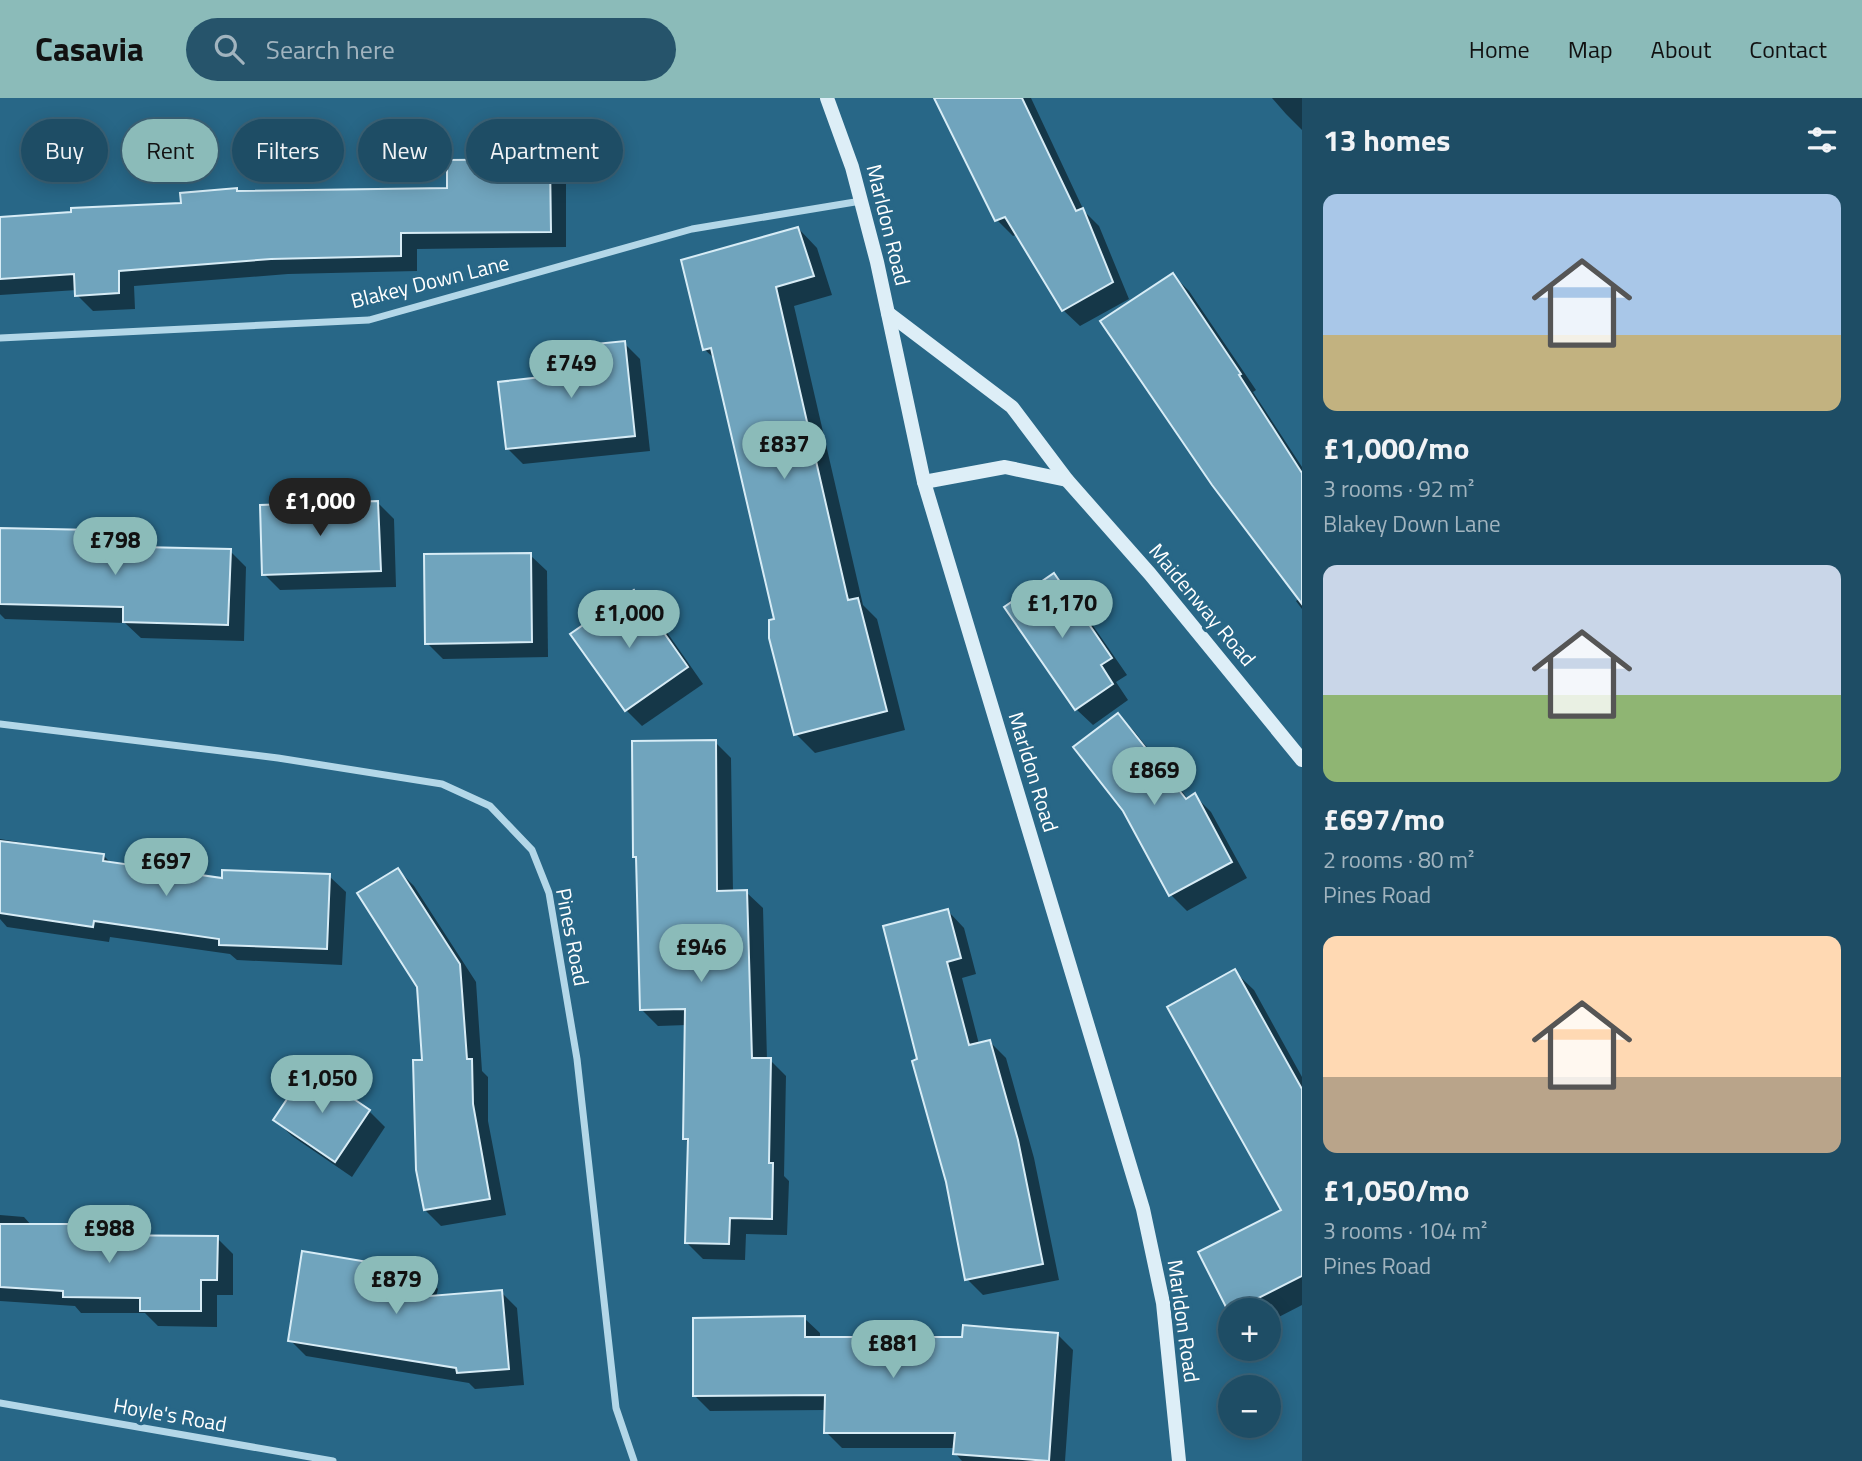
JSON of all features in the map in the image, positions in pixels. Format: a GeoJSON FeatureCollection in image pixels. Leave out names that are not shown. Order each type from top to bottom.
{"type":"FeatureCollection","features":[{"type":"Feature","properties":{"kind":"main road","name":"Marldon Road"},"geometry":{"type":"LineString","coordinates":[[827,98],[852,167],[861,201],[924,482],[1143,1209],[1163,1303],[1179,1461]]}},
{"type":"Feature","properties":{"kind":"main road","name":"Maidenway Road"},"geometry":{"type":"LineString","coordinates":[[888,313],[1012,407],[1067,480],[1150,574],[1302,760]]}},
{"type":"Feature","properties":{"kind":"main road"},"geometry":{"type":"LineString","coordinates":[[924,482],[1005,467],[1067,480]]}},
{"type":"Feature","properties":{"kind":"street","name":"Blakey Down Lane"},"geometry":{"type":"LineString","coordinates":[[0,338],[369,320],[692,229],[861,201]]}},
{"type":"Feature","properties":{"kind":"street","name":"Pines Road"},"geometry":{"type":"LineString","coordinates":[[0,724],[278,758],[442,785],[490,806],[531,850],[548,893],[575,1046],[616,1408],[634,1461]]}},
{"type":"Feature","properties":{"kind":"street","name":"Hoyle's Road"},"geometry":{"type":"LineString","coordinates":[[0,1403],[333,1461]]}},
{"type":"Feature","properties":{"kind":"building"},"geometry":{"type":"Polygon","coordinates":[[[934,98],[1022,98],[1076,211],[1083,208],[1113,282],[1062,311],[1005,217],[995,221],[934,98]]]}},
{"type":"Feature","properties":{"kind":"building"},"geometry":{"type":"Polygon","coordinates":[[[452,160],[466,160],[466,182],[550,182],[551,232],[401,233],[401,256],[271,259],[119,271],[119,293],[75,296],[74,274],[0,279],[0,217],[71,212],[71,208],[181,203],[180,193],[237,188],[237,191],[447,188],[447,182],[452,182],[452,160]]]}},
{"type":"Feature","properties":{"kind":"building"},"geometry":{"type":"Polygon","coordinates":[[[798,227],[814,276],[776,287],[848,600],[858,598],[887,711],[794,735],[769,638],[769,620],[774,619],[711,348],[703,350],[681,260],[798,227]]]}},
{"type":"Feature","properties":{"kind":"building"},"geometry":{"type":"Polygon","coordinates":[[[1173,273],[1241,374],[1239,375],[1302,473],[1302,604],[1212,485],[1100,321],[1173,273]]]}},
{"type":"Feature","properties":{"kind":"building"},"geometry":{"type":"Polygon","coordinates":[[[625,341],[635,436],[506,449],[498,382],[559,375],[556,348],[625,341]]]}},
{"type":"Feature","properties":{"kind":"building"},"geometry":{"type":"Polygon","coordinates":[[[378,501],[381,571],[262,575],[260,505],[378,501]]]}},
{"type":"Feature","properties":{"kind":"building"},"geometry":{"type":"Polygon","coordinates":[[[0,528],[95,530],[95,546],[231,549],[228,625],[123,622],[123,607],[0,604],[0,528]]]}},
{"type":"Feature","properties":{"kind":"building"},"geometry":{"type":"Polygon","coordinates":[[[531,553],[532,642],[425,644],[424,554],[531,553]]]}},
{"type":"Feature","properties":{"kind":"building"},"geometry":{"type":"Polygon","coordinates":[[[1054,573],[1112,658],[1101,665],[1113,684],[1075,710],[1004,607],[1054,573]]]}},
{"type":"Feature","properties":{"kind":"building"},"geometry":{"type":"Polygon","coordinates":[[[634,590],[688,667],[625,711],[570,634],[634,590]]]}},
{"type":"Feature","properties":{"kind":"building"},"geometry":{"type":"Polygon","coordinates":[[[1118,713],[1186,799],[1195,793],[1232,862],[1169,896],[1123,811],[1073,747],[1118,713]]]}},
{"type":"Feature","properties":{"kind":"building"},"geometry":{"type":"Polygon","coordinates":[[[716,740],[717,891],[747,890],[752,1058],[771,1058],[769,1163],[773,1163],[772,1219],[730,1218],[729,1244],[685,1243],[688,1139],[683,1139],[685,1009],[640,1010],[636,857],[633,857],[632,741],[716,740]]]}},
{"type":"Feature","properties":{"kind":"building"},"geometry":{"type":"Polygon","coordinates":[[[0,841],[104,854],[103,861],[222,878],[222,870],[330,874],[327,949],[219,945],[219,939],[94,921],[93,927],[0,913],[0,841]]]}},
{"type":"Feature","properties":{"kind":"building"},"geometry":{"type":"Polygon","coordinates":[[[398,868],[460,964],[467,1059],[472,1059],[473,1104],[490,1199],[424,1210],[416,1170],[413,1060],[422,1060],[417,987],[357,893],[398,868]]]}},
{"type":"Feature","properties":{"kind":"building"},"geometry":{"type":"Polygon","coordinates":[[[948,909],[961,958],[947,962],[969,1045],[990,1040],[1018,1140],[1043,1264],[965,1280],[946,1182],[912,1061],[917,1059],[883,926],[948,909]]]}},
{"type":"Feature","properties":{"kind":"building"},"geometry":{"type":"Polygon","coordinates":[[[1235,969],[1302,1089],[1302,1276],[1259,1298],[1221,1298],[1198,1252],[1281,1210],[1167,1007],[1235,969]]]}},
{"type":"Feature","properties":{"kind":"building"},"geometry":{"type":"Polygon","coordinates":[[[308,1068],[370,1110],[335,1162],[273,1120],[308,1068]]]}},
{"type":"Feature","properties":{"kind":"building"},"geometry":{"type":"Polygon","coordinates":[[[0,1224],[83,1224],[83,1235],[218,1236],[217,1280],[201,1280],[201,1311],[140,1311],[140,1298],[63,1297],[63,1291],[0,1287],[0,1224]]]}},
{"type":"Feature","properties":{"kind":"building"},"geometry":{"type":"Polygon","coordinates":[[[302,1251],[422,1271],[418,1297],[502,1290],[509,1369],[457,1373],[456,1368],[288,1341],[302,1251]]]}},
{"type":"Feature","properties":{"kind":"building"},"geometry":{"type":"Polygon","coordinates":[[[805,1316],[805,1337],[962,1337],[963,1325],[1058,1333],[1049,1461],[953,1454],[955,1433],[824,1433],[825,1395],[693,1396],[693,1318],[805,1316]]]}}]}
